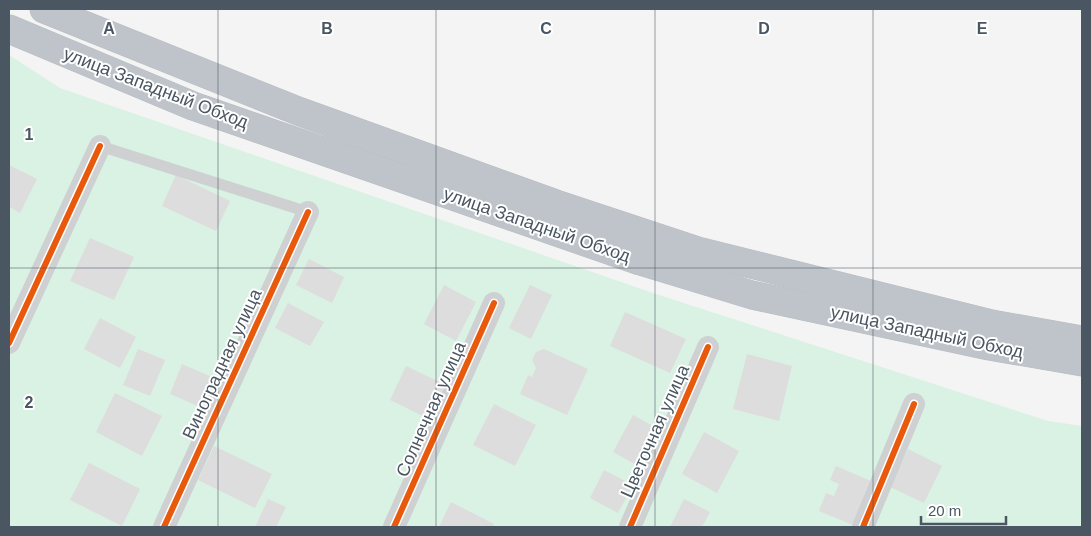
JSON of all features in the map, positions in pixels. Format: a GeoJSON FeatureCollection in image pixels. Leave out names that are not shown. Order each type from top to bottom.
{"type":"FeatureCollection","features":[{"type":"Feature","properties":{"kind":"highway","name":"улица Западный Обход"},"geometry":{"type":"LineString","coordinates":[[44,9],[298,111],[556,204],[698,251],[992,324],[1082,340]]}},
{"type":"Feature","properties":{"kind":"highway","name":"улица Западный Обход"},"geometry":{"type":"LineString","coordinates":[[9,29],[193,106],[752,296],[989,346],[1082,362]]}},
{"type":"Feature","properties":{"kind":"street"},"geometry":{"type":"LineString","coordinates":[[9,343],[100,146]]}},
{"type":"Feature","properties":{"kind":"street","name":"Виноградная улица"},"geometry":{"type":"LineString","coordinates":[[164,527],[308,212]]}},
{"type":"Feature","properties":{"kind":"street","name":"Солнечная улица"},"geometry":{"type":"LineString","coordinates":[[394,527],[494,303]]}},
{"type":"Feature","properties":{"kind":"street","name":"Цветочная улица"},"geometry":{"type":"LineString","coordinates":[[630,527],[708,347]]}},
{"type":"Feature","properties":{"kind":"street"},"geometry":{"type":"LineString","coordinates":[[863,527],[914,404]]}},
{"type":"Feature","properties":{"kind":"lane"},"geometry":{"type":"LineString","coordinates":[[100,146],[308,212]]}},
{"type":"Feature","properties":{"kind":"green space"},"geometry":{"type":"Polygon","coordinates":[[[9,55],[60,88],[653,293],[1048,421],[1082,426],[1082,527],[9,527],[9,55]]]}},
{"type":"Feature","properties":{"kind":"building"},"geometry":{"type":"Polygon","coordinates":[[[9,165],[37,179],[20,213],[9,207],[9,165]]]}},
{"type":"Feature","properties":{"kind":"building"},"geometry":{"type":"Polygon","coordinates":[[[176,175],[230,201],[216,231],[162,206],[176,175]]]}},
{"type":"Feature","properties":{"kind":"building"},"geometry":{"type":"Polygon","coordinates":[[[90,238],[134,257],[114,300],[70,281],[90,238]]]}},
{"type":"Feature","properties":{"kind":"building"},"geometry":{"type":"Polygon","coordinates":[[[309,259],[344,277],[332,303],[296,285],[309,259]]]}},
{"type":"Feature","properties":{"kind":"building"},"geometry":{"type":"Polygon","coordinates":[[[444,285],[476,302],[456,341],[424,324],[444,285]]]}},
{"type":"Feature","properties":{"kind":"building"},"geometry":{"type":"Polygon","coordinates":[[[530,285],[552,295],[531,339],[509,328],[530,285]]]}},
{"type":"Feature","properties":{"kind":"building"},"geometry":{"type":"Polygon","coordinates":[[[288,303],[324,322],[310,346],[275,328],[288,303]]]}},
{"type":"Feature","properties":{"kind":"building"},"geometry":{"type":"Polygon","coordinates":[[[625,312],[686,339],[670,373],[610,346],[625,312]]]}},
{"type":"Feature","properties":{"kind":"building"},"geometry":{"type":"Polygon","coordinates":[[[100,318],[136,337],[120,368],[84,349],[100,318]]]}},
{"type":"Feature","properties":{"kind":"building"},"geometry":{"type":"Polygon","coordinates":[[[138,349],[165,360],[150,396],[123,385],[138,349]]]}},
{"type":"Feature","properties":{"kind":"building"},"geometry":{"type":"Polygon","coordinates":[[[544,349],[588,369],[567,415],[520,394],[528,375],[532,377],[536,368],[532,360],[536,352],[544,349]]]}},
{"type":"Feature","properties":{"kind":"building"},"geometry":{"type":"Polygon","coordinates":[[[747,354],[792,366],[779,421],[733,409],[747,354]]]}},
{"type":"Feature","properties":{"kind":"building"},"geometry":{"type":"Polygon","coordinates":[[[182,364],[221,381],[209,411],[170,394],[182,364]]]}},
{"type":"Feature","properties":{"kind":"building"},"geometry":{"type":"Polygon","coordinates":[[[406,366],[446,385],[429,419],[390,400],[406,366]]]}},
{"type":"Feature","properties":{"kind":"building"},"geometry":{"type":"Polygon","coordinates":[[[115,393],[162,416],[142,456],[96,432],[115,393]]]}},
{"type":"Feature","properties":{"kind":"building"},"geometry":{"type":"Polygon","coordinates":[[[494,404],[536,425],[515,466],[473,445],[494,404]]]}},
{"type":"Feature","properties":{"kind":"building"},"geometry":{"type":"Polygon","coordinates":[[[633,415],[660,430],[640,467],[613,452],[633,415]]]}},
{"type":"Feature","properties":{"kind":"building"},"geometry":{"type":"Polygon","coordinates":[[[704,432],[739,451],[717,493],[682,474],[704,432]]]}},
{"type":"Feature","properties":{"kind":"building"},"geometry":{"type":"Polygon","coordinates":[[[214,446],[272,474],[255,508],[198,480],[214,446]]]}},
{"type":"Feature","properties":{"kind":"building"},"geometry":{"type":"Polygon","coordinates":[[[908,449],[942,466],[924,503],[890,487],[908,449]]]}},
{"type":"Feature","properties":{"kind":"building"},"geometry":{"type":"Polygon","coordinates":[[[89,463],[140,489],[122,526],[70,500],[89,463]]]}},
{"type":"Feature","properties":{"kind":"building"},"geometry":{"type":"Polygon","coordinates":[[[836,466],[871,481],[853,525],[819,511],[826,493],[834,496],[839,484],[830,480],[836,466]]]}},
{"type":"Feature","properties":{"kind":"building"},"geometry":{"type":"Polygon","coordinates":[[[604,470],[633,485],[618,513],[590,498],[604,470]]]}},
{"type":"Feature","properties":{"kind":"building"},"geometry":{"type":"Polygon","coordinates":[[[268,499],[286,507],[276,527],[255,527],[268,499]]]}},
{"type":"Feature","properties":{"kind":"building"},"geometry":{"type":"Polygon","coordinates":[[[684,499],[710,512],[702,527],[670,527],[684,499]]]}},
{"type":"Feature","properties":{"kind":"building"},"geometry":{"type":"Polygon","coordinates":[[[451,502],[494,524],[493,527],[439,527],[451,502]]]}},
{"type":"Feature","properties":{"kind":"cycle path"},"geometry":{"type":"LineString","coordinates":[[9,343],[100,146]]}},
{"type":"Feature","properties":{"kind":"cycle path"},"geometry":{"type":"LineString","coordinates":[[164,527],[308,212]]}},
{"type":"Feature","properties":{"kind":"cycle path"},"geometry":{"type":"LineString","coordinates":[[394,527],[494,303]]}},
{"type":"Feature","properties":{"kind":"cycle path"},"geometry":{"type":"LineString","coordinates":[[630,527],[708,347]]}},
{"type":"Feature","properties":{"kind":"cycle path"},"geometry":{"type":"LineString","coordinates":[[863,527],[914,404]]}}]}
